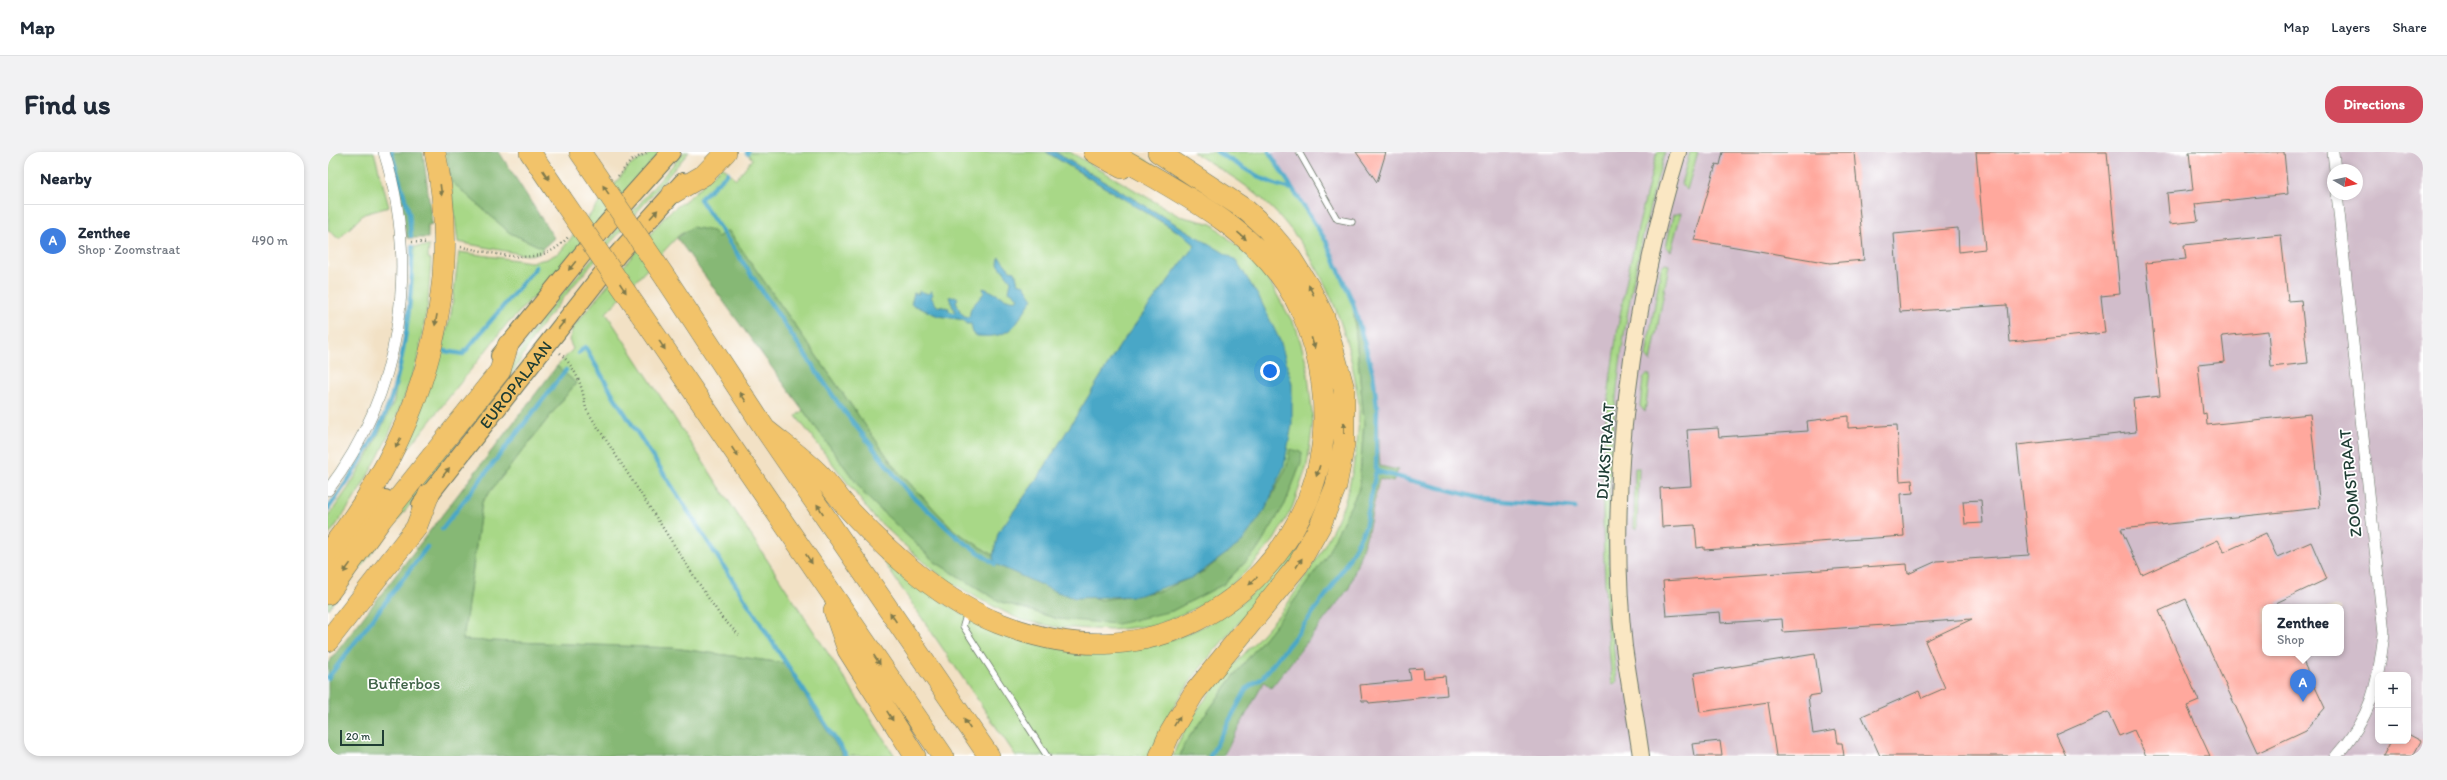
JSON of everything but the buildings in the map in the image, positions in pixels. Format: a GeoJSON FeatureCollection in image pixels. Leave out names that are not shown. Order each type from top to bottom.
{"type":"FeatureCollection","features":[{"type":"Feature","properties":{"kind":"highway"},"geometry":{"type":"LineString","coordinates":[[328,552],[372,490],[393,454],[407,424],[429,357],[437,318],[444,253],[443,205],[435,152]]}},
{"type":"Feature","properties":{"kind":"highway"},"geometry":{"type":"LineString","coordinates":[[530,152],[943,756]]}},
{"type":"Feature","properties":{"kind":"highway"},"geometry":{"type":"LineString","coordinates":[[673,193],[704,175],[726,152]]}},
{"type":"Feature","properties":{"kind":"highway"},"geometry":{"type":"LineString","coordinates":[[1094,152],[1179,203],[1211,212]]}},
{"type":"Feature","properties":{"kind":"highway"},"geometry":{"type":"LineString","coordinates":[[765,429],[818,472],[854,516],[912,569],[968,610],[999,623],[1039,636],[1074,643],[1114,643],[1154,637],[1182,628],[1213,613],[1244,590],[1268,568],[1287,542],[1306,506],[1320,463],[1324,433],[1324,396],[1319,362],[1311,335],[1286,284],[1250,243],[1211,212],[1111,152]]}},
{"type":"Feature","properties":{"kind":"highway"},"geometry":{"type":"LineString","coordinates":[[1158,152],[1232,199],[1267,229],[1289,255],[1309,287],[1324,317],[1344,389],[1344,444],[1336,486],[1320,526],[1298,565],[1194,693],[1170,733],[1160,756]]}},
{"type":"Feature","properties":{"kind":"highway"},"geometry":{"type":"LineString","coordinates":[[1172,152],[1224,183],[1243,198],[1261,214],[1267,229]]}},
{"type":"Feature","properties":{"kind":"highway"},"geometry":{"type":"LineString","coordinates":[[584,158],[667,280],[765,429],[989,756]]}},
{"type":"Feature","properties":{"kind":"highway"},"geometry":{"type":"LineString","coordinates":[[328,594],[381,520],[500,371],[508,345]]}},
{"type":"Feature","properties":{"kind":"highway"},"geometry":{"type":"LineString","coordinates":[[328,641],[416,528],[429,494]]}},
{"type":"Feature","properties":{"kind":"highway"},"geometry":{"type":"LineString","coordinates":[[824,582],[848,650],[915,756]]}},
{"type":"Feature","properties":{"kind":"main road","name":"EUROPALAAN"},"geometry":{"type":"LineString","coordinates":[[328,568],[605,226],[671,152]]}},
{"type":"Feature","properties":{"kind":"main road","name":"EUROPALAAN"},"geometry":{"type":"LineString","coordinates":[[328,624],[618,254],[712,152]]}},
{"type":"Feature","properties":{"kind":"street"},"geometry":{"type":"LineString","coordinates":[[328,490],[356,448],[374,412],[384,386],[396,333],[402,287],[401,231],[395,194],[384,152]]}},
{"type":"Feature","properties":{"kind":"street","name":"DIJKSTRAAT"},"geometry":{"type":"LineString","coordinates":[[1641,756],[1624,646],[1619,548],[1622,469],[1630,376],[1641,299],[1663,201],[1678,152]]}},
{"type":"Feature","properties":{"kind":"street"},"geometry":{"type":"LineString","coordinates":[[2333,152],[2334,164]]}},
{"type":"Feature","properties":{"kind":"street","name":"ZOOMSTRAAT"},"geometry":{"type":"LineString","coordinates":[[2336,756],[2354,736],[2373,697],[2384,633],[2338,200]]}},
{"type":"Feature","properties":{"kind":"lane"},"geometry":{"type":"LineString","coordinates":[[1299,152],[1337,219],[1352,222]]}},
{"type":"Feature","properties":{"kind":"lane"},"geometry":{"type":"LineString","coordinates":[[968,610],[963,626],[1047,756]]}},
{"type":"Feature","properties":{"kind":"path"},"geometry":{"type":"LineString","coordinates":[[549,341],[573,366],[582,390],[586,409],[706,596],[722,618],[739,635]]}},
{"type":"Feature","properties":{"kind":"shaded area"},"geometry":{"type":"Polygon","coordinates":[[[1269,152],[2423,152],[2423,756],[1223,756],[1264,682],[1271,688],[1360,554],[1368,532],[1380,479],[1397,470],[1380,466],[1377,441],[1377,407],[1373,373],[1353,303],[1326,241],[1269,152]]]}},
{"type":"Feature","properties":{"kind":"green space"},"geometry":{"type":"Polygon","coordinates":[[[328,152],[374,152],[389,207],[364,214],[339,239],[328,230],[328,152]]]}},
{"type":"Feature","properties":{"kind":"green space"},"geometry":{"type":"Polygon","coordinates":[[[388,152],[423,152],[432,224],[428,225],[428,238],[407,238],[388,152]]]}},
{"type":"Feature","properties":{"kind":"green space"},"geometry":{"type":"Polygon","coordinates":[[[442,152],[447,152],[450,180],[442,152]]]}},
{"type":"Feature","properties":{"kind":"green space"},"geometry":{"type":"Polygon","coordinates":[[[447,152],[499,152],[554,238],[543,248],[510,233],[450,180],[447,152]]]}},
{"type":"Feature","properties":{"kind":"green space"},"geometry":{"type":"Polygon","coordinates":[[[653,152],[660,152],[536,297],[530,300],[511,321],[510,320],[393,468],[437,352],[441,353],[451,314],[459,252],[531,262],[547,259],[560,252],[629,166],[653,152]]]}},
{"type":"Feature","properties":{"kind":"green space"},"geometry":{"type":"Polygon","coordinates":[[[684,152],[689,152],[574,285],[537,331],[510,377],[328,609],[328,603],[511,367],[532,332],[554,303],[684,152]]]}},
{"type":"Feature","properties":{"kind":"green space"},"geometry":{"type":"Polygon","coordinates":[[[746,152],[1070,152],[1179,216],[1212,224],[1245,253],[1268,279],[1297,330],[1307,365],[1313,422],[1307,466],[1292,508],[1274,540],[1250,568],[1221,594],[1194,609],[1157,625],[1111,630],[1056,627],[1021,620],[981,600],[942,577],[873,516],[796,416],[803,410],[866,496],[935,562],[999,601],[1058,619],[1172,611],[1224,584],[1258,549],[1285,504],[1301,463],[1290,449],[1287,466],[1267,506],[1244,538],[1205,571],[1161,591],[1101,600],[1034,581],[955,531],[896,469],[728,230],[718,237],[692,228],[679,235],[606,313],[895,756],[843,756],[784,663],[673,648],[463,640],[482,502],[576,383],[557,366],[573,349],[569,340],[573,327],[667,214],[690,197],[722,166],[736,179],[752,159],[746,152]]]}},
{"type":"Feature","properties":{"kind":"green space"},"geometry":{"type":"Polygon","coordinates":[[[1125,152],[1132,152],[1221,205],[1269,245],[1298,281],[1318,320],[1332,361],[1337,405],[1335,448],[1326,491],[1309,533],[1285,571],[1217,648],[1190,682],[1168,717],[1151,756],[1016,756],[879,555],[880,551],[908,577],[934,596],[956,610],[1007,633],[1077,650],[1125,650],[1156,644],[1186,634],[1233,608],[1272,574],[1301,533],[1321,486],[1331,437],[1330,386],[1319,335],[1295,287],[1260,245],[1240,227],[1218,210],[1172,180],[1125,152]]]}},
{"type":"Feature","properties":{"kind":"green space"},"geometry":{"type":"Polygon","coordinates":[[[1193,152],[1269,152],[1326,241],[1353,303],[1364,422],[1359,489],[1326,558],[1291,605],[1233,677],[1184,744],[1180,756],[1173,756],[1182,735],[1194,715],[1224,676],[1274,621],[1288,603],[1328,538],[1341,511],[1349,487],[1356,454],[1359,420],[1359,405],[1355,380],[1350,353],[1342,327],[1333,301],[1321,276],[1307,253],[1292,231],[1274,210],[1254,192],[1232,176],[1193,152]]]}},
{"type":"Feature","properties":{"kind":"green space"},"geometry":{"type":"Polygon","coordinates":[[[1657,152],[1665,152],[1647,217],[1633,282],[1622,348],[1614,415],[1610,482],[1609,549],[1611,615],[1617,682],[1612,684],[1606,607],[1603,505],[1608,396],[1620,314],[1628,273],[1657,152]]]}},
{"type":"Feature","properties":{"kind":"green space"},"geometry":{"type":"Polygon","coordinates":[[[1690,152],[1698,152],[1687,190],[1681,184],[1690,152]]]}},
{"type":"Feature","properties":{"kind":"green space"},"geometry":{"type":"Polygon","coordinates":[[[450,180],[510,233],[543,248],[539,254],[526,255],[458,242],[450,180]]]}},
{"type":"Feature","properties":{"kind":"green space"},"geometry":{"type":"Polygon","coordinates":[[[1681,213],[1671,251],[1666,247],[1673,215],[1681,213]]]}},
{"type":"Feature","properties":{"kind":"green space"},"geometry":{"type":"Polygon","coordinates":[[[692,227],[713,231],[718,237],[728,230],[896,469],[955,531],[1034,581],[1101,600],[1161,591],[1205,571],[1244,538],[1267,506],[1287,466],[1290,449],[1302,452],[1301,463],[1285,504],[1258,549],[1224,584],[1172,611],[1117,624],[1058,619],[999,601],[935,562],[866,496],[677,238],[692,227]]]}},
{"type":"Feature","properties":{"kind":"green space"},"geometry":{"type":"Polygon","coordinates":[[[429,246],[428,258],[431,259],[428,303],[420,346],[421,348],[413,373],[384,446],[358,492],[328,536],[328,517],[349,487],[372,448],[394,401],[410,310],[414,247],[429,246]]]}},
{"type":"Feature","properties":{"kind":"green space"},"geometry":{"type":"Polygon","coordinates":[[[1665,264],[1669,265],[1651,362],[1646,356],[1661,268],[1665,264]]]}},
{"type":"Feature","properties":{"kind":"green space"},"geometry":{"type":"Polygon","coordinates":[[[1353,303],[1373,378],[1378,412],[1380,466],[1398,470],[1393,482],[1379,479],[1368,532],[1349,588],[1271,688],[1264,682],[1223,756],[1180,756],[1184,744],[1233,677],[1291,605],[1325,558],[1359,489],[1364,422],[1353,303]]]}},
{"type":"Feature","properties":{"kind":"green space","name":"Bufferbos"},"geometry":{"type":"Polygon","coordinates":[[[557,366],[576,383],[482,502],[463,640],[673,648],[784,663],[843,756],[328,756],[328,663],[557,366]]]}},
{"type":"Feature","properties":{"kind":"green space"},"geometry":{"type":"Polygon","coordinates":[[[1646,375],[1650,375],[1645,412],[1640,406],[1643,378],[1646,375]]]}},
{"type":"Feature","properties":{"kind":"green space"},"geometry":{"type":"Polygon","coordinates":[[[1635,468],[1639,468],[1637,529],[1634,528],[1635,468]]]}},
{"type":"Feature","properties":{"kind":"water"},"geometry":{"type":"Polygon","coordinates":[[[1046,152],[1055,152],[1236,260],[1260,299],[1281,343],[1292,384],[1292,425],[1284,466],[1265,510],[1241,543],[1194,577],[1137,596],[1075,598],[1054,591],[995,564],[993,557],[998,533],[1039,476],[1122,342],[1195,245],[1185,236],[1046,152]]]}},
{"type":"Feature","properties":{"kind":"water"},"geometry":{"type":"Polygon","coordinates":[[[999,257],[1010,270],[1015,271],[1018,283],[1024,285],[1033,299],[1017,322],[1006,332],[999,335],[977,336],[973,333],[971,324],[966,324],[964,320],[938,316],[911,304],[914,293],[919,294],[919,291],[929,294],[931,290],[933,295],[931,297],[937,306],[949,308],[949,311],[955,313],[949,297],[955,296],[958,298],[956,302],[961,312],[964,316],[969,317],[971,308],[984,293],[983,288],[1009,300],[1017,300],[1018,297],[1009,291],[1011,281],[998,264],[999,257]]]}},
{"type":"Feature","properties":{"kind":"waterway"},"geometry":{"type":"LineString","coordinates":[[391,152],[409,212],[411,236]]}},
{"type":"Feature","properties":{"kind":"waterway"},"geometry":{"type":"LineString","coordinates":[[1217,152],[1253,174],[1272,183],[1292,189]]}},
{"type":"Feature","properties":{"kind":"waterway"},"geometry":{"type":"LineString","coordinates":[[1210,756],[1247,688],[1262,678],[1298,633],[1331,588],[1350,557],[1365,528],[1376,471],[1377,407],[1373,373],[1353,303],[1326,241],[1269,152]]}},
{"type":"Feature","properties":{"kind":"waterway"},"geometry":{"type":"LineString","coordinates":[[728,173],[700,199],[840,406],[908,492],[957,537],[995,564]]}},
{"type":"Feature","properties":{"kind":"waterway"},"geometry":{"type":"LineString","coordinates":[[328,509],[367,450],[386,412],[392,394],[398,374],[406,331],[411,287],[412,247]]}},
{"type":"Feature","properties":{"kind":"waterway"},"geometry":{"type":"LineString","coordinates":[[445,351],[463,354],[536,267]]}},
{"type":"Feature","properties":{"kind":"waterway"},"geometry":{"type":"LineString","coordinates":[[579,353],[585,347],[615,398],[846,756]]}},
{"type":"Feature","properties":{"kind":"waterway"},"geometry":{"type":"LineString","coordinates":[[442,529],[566,370]]}},
{"type":"Feature","properties":{"kind":"waterway"},"geometry":{"type":"LineString","coordinates":[[1376,471],[1483,499],[1575,508]]}},
{"type":"Feature","properties":{"kind":"waterway"},"geometry":{"type":"LineString","coordinates":[[328,678],[427,547]]}},
{"type":"Feature","properties":{"kind":"place","name":"Zenthee"},"geometry":{"type":"Point","coordinates":[2303,702]}}]}
